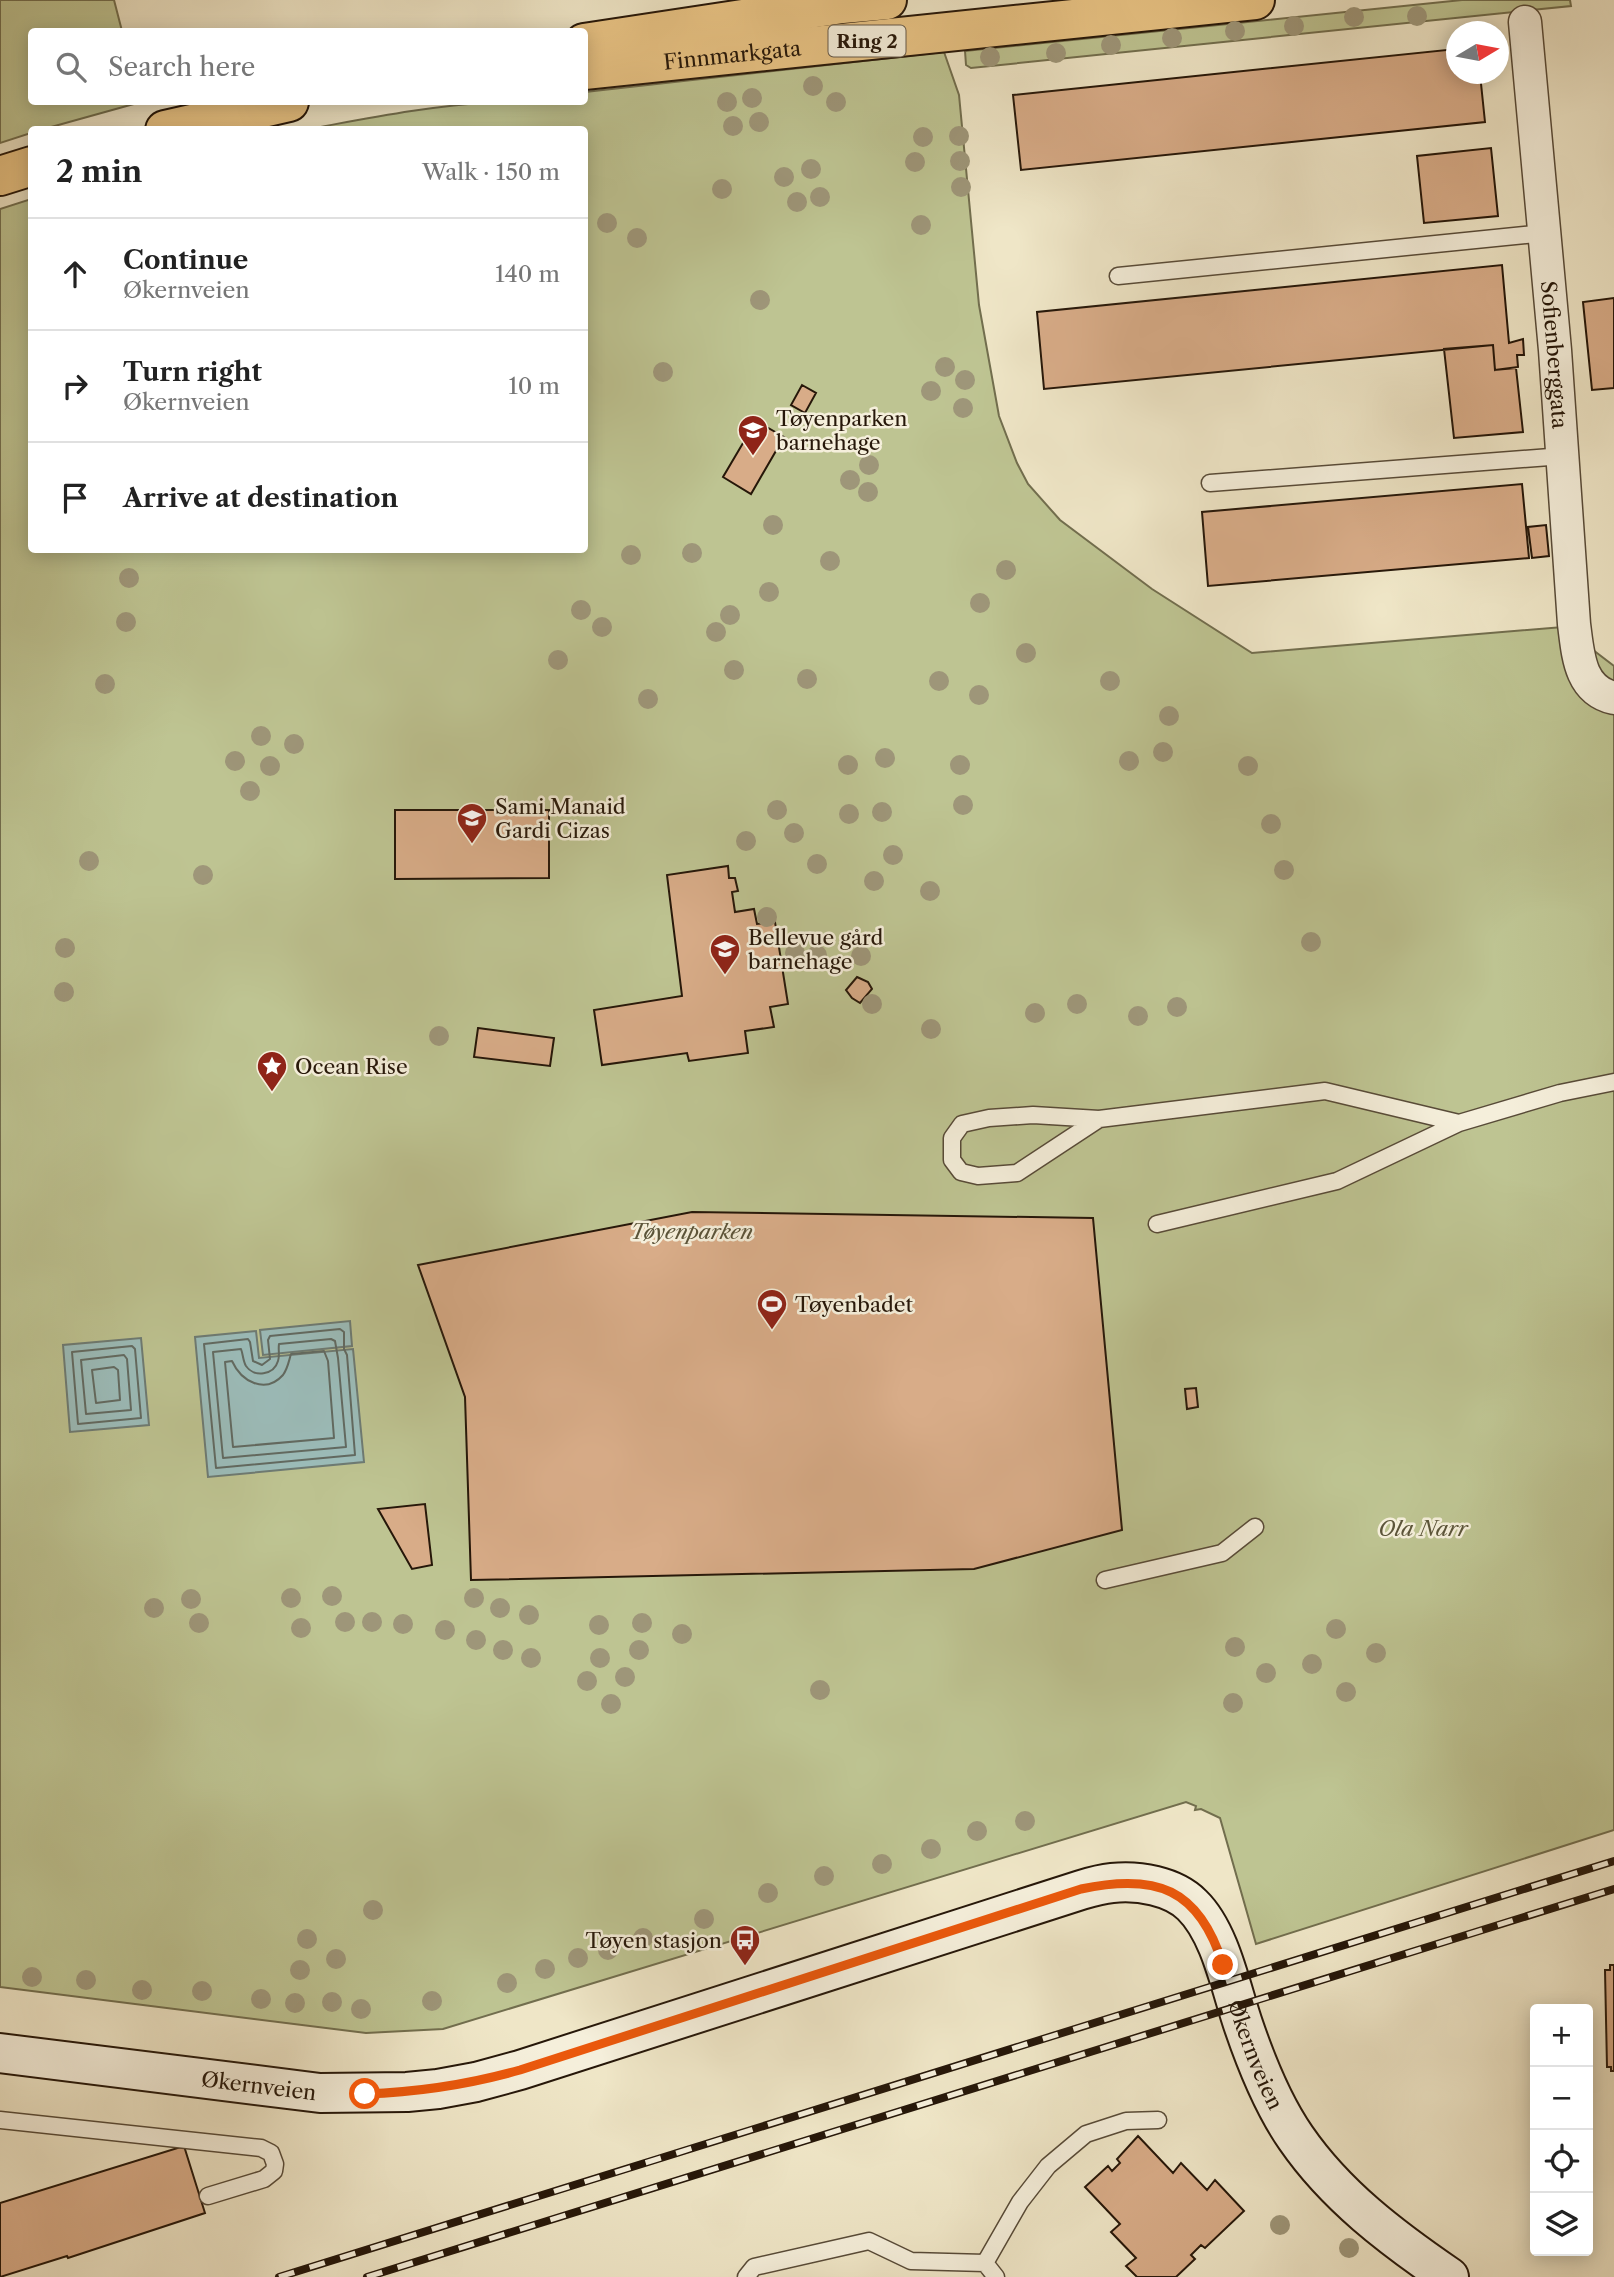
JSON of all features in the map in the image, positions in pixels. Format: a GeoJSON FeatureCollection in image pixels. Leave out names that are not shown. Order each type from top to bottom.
{"type":"FeatureCollection","features":[{"type":"Feature","properties":{"kind":"main road","name":"Finnmarkgata"},"geometry":{"type":"LineString","coordinates":[[588,42],[842,4],[887,0]]}},
{"type":"Feature","properties":{"kind":"main road","name":"Finnmarkgata"},"geometry":{"type":"LineString","coordinates":[[588,70],[1255,0]]}},
{"type":"Feature","properties":{"kind":"main road"},"geometry":{"type":"LineString","coordinates":[[183,126],[276,105]]}},
{"type":"Feature","properties":{"kind":"main road"},"geometry":{"type":"LineString","coordinates":[[0,176],[28,167]]}},
{"type":"Feature","properties":{"kind":"main road","name":"Økernveien"},"geometry":{"type":"LineString","coordinates":[[0,2053],[320,2093],[438,2089],[476,2082],[545,2063],[1081,1889],[1112,1883],[1135,1883],[1175,1894],[1192,1905],[1203,1919],[1217,1944],[1245,2030],[1276,2105],[1319,2168],[1359,2210],[1449,2277]]}},
{"type":"Feature","properties":{"kind":"street","name":"Sofienberggata"},"geometry":{"type":"LineString","coordinates":[[1525,22],[1545,233],[1574,624],[1579,663],[1601,691]]}},
{"type":"Feature","properties":{"kind":"lane"},"geometry":{"type":"LineString","coordinates":[[1118,276],[1545,233]]}},
{"type":"Feature","properties":{"kind":"lane"},"geometry":{"type":"LineString","coordinates":[[1210,483],[1563,456]]}},
{"type":"Feature","properties":{"kind":"lane"},"geometry":{"type":"LineString","coordinates":[[1157,1224],[1337,1181],[1459,1123],[1560,1093],[1614,1082]]}},
{"type":"Feature","properties":{"kind":"lane"},"geometry":{"type":"LineString","coordinates":[[1099,1119],[1017,1173],[978,1176],[961,1172],[952,1160],[952,1138],[962,1124],[989,1118],[1033,1115],[1099,1119],[1325,1091],[1459,1123]]}},
{"type":"Feature","properties":{"kind":"lane"},"geometry":{"type":"LineString","coordinates":[[1105,1580],[1222,1553],[1255,1527]]}},
{"type":"Feature","properties":{"kind":"lane"},"geometry":{"type":"LineString","coordinates":[[0,2120],[261,2148],[271,2153],[275,2164],[274,2171],[264,2179],[208,2196]]}},
{"type":"Feature","properties":{"kind":"lane"},"geometry":{"type":"LineString","coordinates":[[985,2263],[1020,2202],[1048,2166],[1086,2134],[1126,2122],[1158,2120]]}},
{"type":"Feature","properties":{"kind":"lane"},"geometry":{"type":"LineString","coordinates":[[746,2277],[754,2267],[870,2241],[911,2261],[985,2263]]}},
{"type":"Feature","properties":{"kind":"lane"},"geometry":{"type":"LineString","coordinates":[[985,2263],[996,2277]]}},
{"type":"Feature","properties":{"kind":"green space"},"geometry":{"type":"Polygon","coordinates":[[[0,0],[114,0],[121,28],[28,28],[28,105],[130,105],[55,126],[28,126],[28,134],[0,143],[0,0]]]}},
{"type":"Feature","properties":{"kind":"green space"},"geometry":{"type":"Polygon","coordinates":[[[1462,0],[1570,0],[1571,6],[971,68],[966,65],[965,51],[1462,0]]]}},
{"type":"Feature","properties":{"kind":"green space","name":"Tøyenparken"},"geometry":{"type":"Polygon","coordinates":[[[944,52],[959,95],[979,305],[999,416],[1028,484],[1060,520],[1152,589],[1252,653],[1563,627],[1614,666],[1614,1830],[1256,1944],[1220,1818],[1201,1809],[1195,1810],[1196,1806],[1186,1802],[443,2029],[366,2033],[0,1987],[0,209],[28,200],[28,553],[588,553],[588,126],[326,126],[461,105],[588,105],[588,92],[944,52]]]}},
{"type":"Feature","properties":{"kind":"water"},"geometry":{"type":"Polygon","coordinates":[[[350,1321],[352,1346],[263,1355],[260,1330],[350,1321]]]}},
{"type":"Feature","properties":{"kind":"water"},"geometry":{"type":"Polygon","coordinates":[[[256,1331],[259,1358],[353,1349],[364,1462],[208,1477],[195,1337],[256,1331]]]}},
{"type":"Feature","properties":{"kind":"water"},"geometry":{"type":"Polygon","coordinates":[[[141,1338],[149,1425],[70,1432],[63,1345],[141,1338]]]}},
{"type":"Feature","properties":{"kind":"building"},"geometry":{"type":"Polygon","coordinates":[[[1446,50],[1446,84],[1481,84],[1485,122],[1021,170],[1013,95],[1446,50]]]}},
{"type":"Feature","properties":{"kind":"building"},"geometry":{"type":"Polygon","coordinates":[[[1491,148],[1498,216],[1424,223],[1417,156],[1491,148]]]}},
{"type":"Feature","properties":{"kind":"building"},"geometry":{"type":"Polygon","coordinates":[[[1502,265],[1509,343],[1523,339],[1524,355],[1517,355],[1518,367],[1495,370],[1493,345],[1044,389],[1037,312],[1502,265]]]}},
{"type":"Feature","properties":{"kind":"building"},"geometry":{"type":"Polygon","coordinates":[[[1614,298],[1614,388],[1592,390],[1583,302],[1614,298]]]}},
{"type":"Feature","properties":{"kind":"building"},"geometry":{"type":"Polygon","coordinates":[[[1493,345],[1495,370],[1516,368],[1523,432],[1454,438],[1444,349],[1493,345]]]}},
{"type":"Feature","properties":{"kind":"building"},"geometry":{"type":"Polygon","coordinates":[[[802,385],[816,393],[805,413],[791,405],[802,385]]]}},
{"type":"Feature","properties":{"kind":"building","name":"Tøyenparken barnehage"},"geometry":{"type":"Polygon","coordinates":[[[756,421],[784,437],[751,494],[723,477],[756,421]]]}},
{"type":"Feature","properties":{"kind":"building"},"geometry":{"type":"Polygon","coordinates":[[[1522,484],[1529,558],[1208,586],[1202,512],[1522,484]]]}},
{"type":"Feature","properties":{"kind":"building"},"geometry":{"type":"Polygon","coordinates":[[[1546,525],[1549,556],[1532,558],[1528,527],[1546,525]]]}},
{"type":"Feature","properties":{"kind":"building"},"geometry":{"type":"Polygon","coordinates":[[[395,810],[549,810],[549,878],[395,879],[395,810]]]}},
{"type":"Feature","properties":{"kind":"building"},"geometry":{"type":"Polygon","coordinates":[[[728,866],[729,878],[735,878],[738,891],[732,892],[735,912],[754,909],[757,924],[775,922],[788,1004],[770,1007],[774,1027],[745,1031],[748,1053],[689,1061],[687,1053],[602,1065],[594,1010],[682,996],[667,875],[728,866]]]}},
{"type":"Feature","properties":{"kind":"building"},"geometry":{"type":"Polygon","coordinates":[[[857,977],[868,982],[872,989],[860,1003],[846,990],[857,977]]]}},
{"type":"Feature","properties":{"kind":"building"},"geometry":{"type":"Polygon","coordinates":[[[478,1028],[554,1038],[550,1066],[474,1057],[478,1028]]]}},
{"type":"Feature","properties":{"kind":"building","name":"Tøyenbadet"},"geometry":{"type":"Polygon","coordinates":[[[692,1212],[1093,1218],[1122,1530],[974,1569],[471,1580],[465,1397],[418,1265],[692,1212]]]}},
{"type":"Feature","properties":{"kind":"building"},"geometry":{"type":"Polygon","coordinates":[[[1196,1388],[1198,1407],[1187,1409],[1185,1389],[1196,1388]]]}},
{"type":"Feature","properties":{"kind":"building"},"geometry":{"type":"Polygon","coordinates":[[[425,1504],[432,1565],[412,1569],[378,1509],[425,1504]]]}},
{"type":"Feature","properties":{"kind":"building"},"geometry":{"type":"Polygon","coordinates":[[[1610,1965],[1614,1965],[1614,2071],[1607,2067],[1605,1970],[1610,1970],[1610,1965]]]}},
{"type":"Feature","properties":{"kind":"building"},"geometry":{"type":"Polygon","coordinates":[[[1138,2136],[1173,2173],[1181,2163],[1207,2190],[1215,2180],[1244,2211],[1205,2248],[1201,2245],[1191,2255],[1195,2259],[1176,2277],[1137,2277],[1126,2266],[1136,2258],[1111,2232],[1120,2224],[1085,2187],[1108,2166],[1112,2171],[1120,2163],[1117,2159],[1138,2136]]]}},
{"type":"Feature","properties":{"kind":"building"},"geometry":{"type":"Polygon","coordinates":[[[184,2146],[205,2213],[68,2258],[67,2256],[0,2277],[0,2203],[184,2146]]]}},
{"type":"Feature","properties":{"kind":"railway"},"geometry":{"type":"LineString","coordinates":[[279,2277],[1614,1861]]}},
{"type":"Feature","properties":{"kind":"railway"},"geometry":{"type":"LineString","coordinates":[[367,2277],[1614,1889]]}},
{"type":"Feature","properties":{"kind":"place","name":"Tøyenparken barnehage"},"geometry":{"type":"Point","coordinates":[753,457]}},
{"type":"Feature","properties":{"kind":"place","name":"Sami Manaid Gardi Cizas"},"geometry":{"type":"Point","coordinates":[472,845]}},
{"type":"Feature","properties":{"kind":"place","name":"Bellevue gård barnehage"},"geometry":{"type":"Point","coordinates":[725,976]}},
{"type":"Feature","properties":{"kind":"place","name":"Ocean Rise"},"geometry":{"type":"Point","coordinates":[272,1093]}},
{"type":"Feature","properties":{"kind":"place","name":"Tøyenbadet"},"geometry":{"type":"Point","coordinates":[772,1331]}},
{"type":"Feature","properties":{"kind":"place","name":"Tøyen stasjon"},"geometry":{"type":"Point","coordinates":[745,1967]}},
{"type":"Feature","properties":{"kind":"route"},"geometry":{"type":"LineString","coordinates":[[365,2094],[438,2089],[520,2070],[1081,1889],[1112,1883],[1156,1887],[1175,1894],[1192,1905],[1217,1944],[1223,1965]]}},
{"type":"Feature","properties":{"kind":"park label","name":"Ola Narr"},"geometry":{"type":"Point","coordinates":[1423,1528]}}]}
